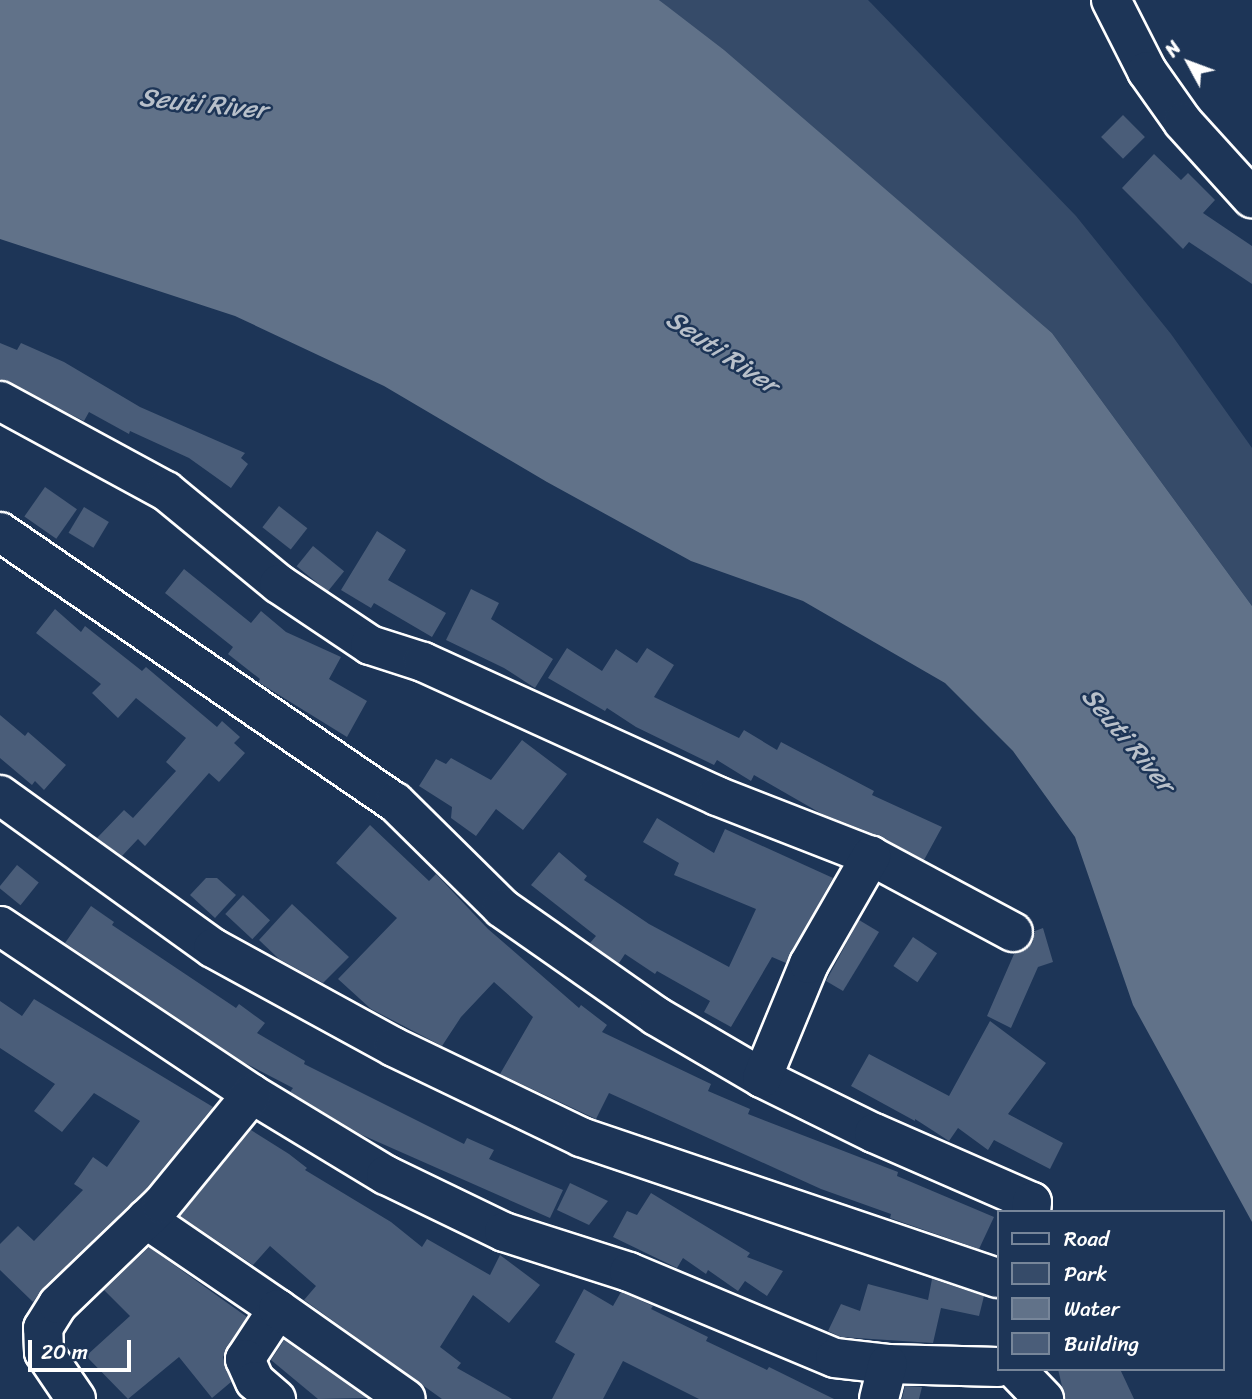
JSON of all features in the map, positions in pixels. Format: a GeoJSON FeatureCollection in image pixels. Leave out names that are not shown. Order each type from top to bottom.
{"type":"FeatureCollection","features":[{"type":"Feature","properties":{"kind":"street"},"geometry":{"type":"LineString","coordinates":[[1111,0],[1146,71],[1183,122],[1252,198]]}},
{"type":"Feature","properties":{"kind":"street"},"geometry":{"type":"LineString","coordinates":[[0,401],[166,491],[279,584],[370,645],[423,662],[612,751],[871,856],[1013,932]]}},
{"type":"Feature","properties":{"kind":"street"},"geometry":{"type":"LineString","coordinates":[[0,532],[394,802],[502,908],[656,1016],[762,1078],[874,1133],[1032,1202],[1031,1210]]}},
{"type":"Feature","properties":{"kind":"street"},"geometry":{"type":"LineString","coordinates":[[0,796],[213,948],[406,1053],[581,1137],[996,1277]]}},
{"type":"Feature","properties":{"kind":"street"},"geometry":{"type":"LineString","coordinates":[[762,1078],[809,964],[871,856]]}},
{"type":"Feature","properties":{"kind":"street"},"geometry":{"type":"LineString","coordinates":[[0,926],[252,1094],[386,1175],[504,1232],[629,1272],[835,1358],[883,1381],[996,1367]]}},
{"type":"Feature","properties":{"kind":"street"},"geometry":{"type":"LineString","coordinates":[[76,1399],[44,1352],[43,1328],[58,1304],[162,1204],[252,1094]]}},
{"type":"Feature","properties":{"kind":"street"},"geometry":{"type":"LineString","coordinates":[[146,1219],[406,1399]]}},
{"type":"Feature","properties":{"kind":"street"},"geometry":{"type":"LineString","coordinates":[[276,1399],[255,1381],[245,1359],[278,1309]]}},
{"type":"Feature","properties":{"kind":"street"},"geometry":{"type":"LineString","coordinates":[[1017,1371],[1044,1399]]}},
{"type":"Feature","properties":{"kind":"green space"},"geometry":{"type":"Polygon","coordinates":[[[659,0],[868,0],[871,3],[1076,216],[1171,334],[1252,448],[1252,606],[1052,333],[659,0]]]}},
{"type":"Feature","properties":{"kind":"water","name":"Seuti River"},"geometry":{"type":"Polygon","coordinates":[[[0,0],[659,0],[724,50],[1052,333],[1252,606],[1252,1222],[1133,1005],[1075,837],[1013,751],[945,683],[803,601],[691,561],[547,482],[384,386],[235,316],[0,239],[0,0]]]}},
{"type":"Feature","properties":{"kind":"building"},"geometry":{"type":"Polygon","coordinates":[[[1123,115],[1145,137],[1123,159],[1101,137],[1123,115]]]}},
{"type":"Feature","properties":{"kind":"building"},"geometry":{"type":"Polygon","coordinates":[[[1154,154],[1181,180],[1188,173],[1215,200],[1203,213],[1252,246],[1252,284],[1189,242],[1183,249],[1122,188],[1154,154]]]}},
{"type":"Feature","properties":{"kind":"building"},"geometry":{"type":"Polygon","coordinates":[[[0,343],[17,350],[21,343],[64,362],[140,407],[245,453],[241,458],[248,464],[231,488],[189,458],[130,431],[129,434],[89,412],[84,421],[0,379],[0,343]]]}},
{"type":"Feature","properties":{"kind":"building"},"geometry":{"type":"Polygon","coordinates":[[[45,487],[77,509],[56,539],[24,516],[45,487]]]}},
{"type":"Feature","properties":{"kind":"building"},"geometry":{"type":"Polygon","coordinates":[[[279,506],[307,528],[291,549],[262,527],[279,506]]]}},
{"type":"Feature","properties":{"kind":"building"},"geometry":{"type":"Polygon","coordinates":[[[84,507],[109,522],[93,548],[69,533],[84,507]]]}},
{"type":"Feature","properties":{"kind":"building"},"geometry":{"type":"Polygon","coordinates":[[[377,531],[406,550],[388,580],[446,613],[432,637],[374,603],[371,608],[341,590],[377,531]]]}},
{"type":"Feature","properties":{"kind":"building"},"geometry":{"type":"Polygon","coordinates":[[[313,546],[344,571],[328,591],[297,566],[313,546]]]}},
{"type":"Feature","properties":{"kind":"building"},"geometry":{"type":"Polygon","coordinates":[[[184,569],[251,623],[261,611],[286,632],[341,657],[329,679],[367,701],[347,737],[258,682],[260,679],[228,654],[233,647],[165,593],[184,569]]]}},
{"type":"Feature","properties":{"kind":"building"},"geometry":{"type":"Polygon","coordinates":[[[471,589],[499,603],[491,619],[553,659],[535,688],[504,668],[446,640],[471,589]]]}},
{"type":"Feature","properties":{"kind":"building"},"geometry":{"type":"Polygon","coordinates":[[[55,609],[81,632],[85,626],[142,671],[146,667],[217,727],[222,721],[240,737],[234,743],[245,753],[219,782],[209,773],[145,846],[138,839],[122,856],[97,838],[124,810],[133,818],[176,771],[166,762],[186,738],[136,698],[118,718],[92,693],[101,684],[36,633],[55,609]]]}},
{"type":"Feature","properties":{"kind":"building"},"geometry":{"type":"Polygon","coordinates":[[[567,648],[602,671],[616,649],[637,663],[647,648],[674,665],[654,697],[739,738],[744,730],[777,750],[781,742],[874,791],[872,795],[942,827],[924,860],[879,836],[822,814],[754,775],[751,781],[717,760],[714,765],[636,727],[607,708],[605,711],[548,678],[567,648]]]}},
{"type":"Feature","properties":{"kind":"building"},"geometry":{"type":"Polygon","coordinates":[[[0,715],[25,736],[28,732],[66,765],[44,790],[35,781],[32,785],[0,758],[0,715]]]}},
{"type":"Feature","properties":{"kind":"building"},"geometry":{"type":"Polygon","coordinates":[[[522,740],[567,774],[523,830],[496,809],[476,836],[451,818],[452,807],[419,786],[436,759],[446,764],[451,758],[491,780],[522,740]]]}},
{"type":"Feature","properties":{"kind":"building"},"geometry":{"type":"Polygon","coordinates":[[[657,818],[714,853],[725,829],[833,878],[786,963],[772,957],[731,1027],[704,1012],[710,1001],[657,971],[655,974],[625,954],[619,963],[590,943],[596,936],[531,885],[559,852],[587,876],[584,880],[649,924],[729,967],[756,909],[674,875],[679,863],[643,842],[657,818]]]}},
{"type":"Feature","properties":{"kind":"building"},"geometry":{"type":"Polygon","coordinates":[[[370,825],[429,881],[436,874],[488,929],[579,1008],[581,1005],[607,1025],[602,1032],[711,1084],[708,1091],[750,1109],[748,1114],[898,1172],[897,1176],[994,1217],[979,1249],[890,1218],[891,1214],[821,1189],[609,1093],[596,1119],[500,1074],[533,1017],[494,982],[461,1017],[442,1046],[371,1009],[338,979],[397,918],[336,863],[370,825]]]}},
{"type":"Feature","properties":{"kind":"building"},"geometry":{"type":"Polygon","coordinates":[[[17,865],[39,883],[21,905],[0,889],[17,865]]]}},
{"type":"Feature","properties":{"kind":"building"},"geometry":{"type":"Polygon","coordinates":[[[206,878],[217,878],[236,895],[215,918],[190,895],[206,878]]]}},
{"type":"Feature","properties":{"kind":"building"},"geometry":{"type":"Polygon","coordinates":[[[243,895],[270,920],[252,939],[225,914],[243,895]]]}},
{"type":"Feature","properties":{"kind":"building"},"geometry":{"type":"Polygon","coordinates":[[[292,904],[349,957],[323,983],[279,959],[259,940],[292,904]]]}},
{"type":"Feature","properties":{"kind":"building"},"geometry":{"type":"Polygon","coordinates":[[[91,906],[114,922],[112,925],[236,1008],[239,1004],[265,1023],[257,1033],[305,1061],[304,1064],[464,1144],[467,1138],[494,1150],[489,1159],[563,1190],[550,1218],[360,1134],[290,1092],[293,1088],[243,1062],[65,943],[91,906]]]}},
{"type":"Feature","properties":{"kind":"building"},"geometry":{"type":"Polygon","coordinates":[[[859,920],[879,932],[843,991],[826,981],[859,920]]]}},
{"type":"Feature","properties":{"kind":"building"},"geometry":{"type":"Polygon","coordinates":[[[1043,928],[1053,962],[1038,967],[1011,1028],[987,1016],[1014,954],[1025,950],[1033,942],[1035,931],[1043,928]]]}},
{"type":"Feature","properties":{"kind":"building"},"geometry":{"type":"Polygon","coordinates":[[[913,937],[937,953],[917,982],[893,966],[913,937]]]}},
{"type":"Feature","properties":{"kind":"building"},"geometry":{"type":"Polygon","coordinates":[[[34,999],[213,1107],[146,1189],[43,1288],[33,1302],[0,1270],[0,1244],[18,1226],[34,1241],[83,1190],[74,1184],[93,1157],[107,1167],[140,1121],[94,1093],[62,1132],[34,1111],[55,1084],[0,1048],[0,1001],[22,1016],[34,999]]]}},
{"type":"Feature","properties":{"kind":"building"},"geometry":{"type":"Polygon","coordinates":[[[990,1021],[1046,1063],[1008,1114],[1063,1143],[1050,1169],[994,1140],[988,1150],[958,1128],[949,1141],[915,1119],[851,1086],[869,1054],[949,1096],[990,1021]]]}},
{"type":"Feature","properties":{"kind":"building"},"geometry":{"type":"Polygon","coordinates":[[[251,1130],[289,1154],[307,1168],[305,1170],[391,1222],[422,1247],[427,1239],[490,1275],[500,1255],[540,1285],[509,1323],[473,1295],[440,1347],[461,1363],[457,1368],[512,1399],[442,1399],[304,1300],[316,1286],[270,1246],[253,1265],[180,1216],[251,1130]]]}},
{"type":"Feature","properties":{"kind":"building"},"geometry":{"type":"Polygon","coordinates":[[[570,1183],[608,1201],[589,1225],[557,1210],[570,1183]]]}},
{"type":"Feature","properties":{"kind":"building"},"geometry":{"type":"Polygon","coordinates":[[[651,1193],[750,1253],[747,1257],[783,1271],[767,1296],[745,1281],[738,1291],[708,1270],[706,1274],[683,1258],[677,1268],[613,1237],[627,1211],[637,1215],[651,1193]]]}},
{"type":"Feature","properties":{"kind":"building"},"geometry":{"type":"Polygon","coordinates":[[[149,1247],[247,1317],[223,1357],[231,1382],[212,1398],[179,1357],[128,1399],[86,1356],[130,1316],[104,1290],[149,1247]]]}},
{"type":"Feature","properties":{"kind":"building"},"geometry":{"type":"Polygon","coordinates":[[[932,1279],[984,1296],[979,1316],[941,1308],[933,1343],[841,1337],[828,1331],[841,1304],[860,1311],[868,1284],[928,1300],[932,1279]]]}},
{"type":"Feature","properties":{"kind":"building"},"geometry":{"type":"Polygon","coordinates":[[[584,1289],[613,1306],[621,1292],[653,1306],[651,1309],[708,1337],[706,1341],[767,1370],[769,1367],[834,1399],[699,1399],[623,1361],[603,1399],[552,1399],[575,1354],[555,1342],[584,1289]]]}},
{"type":"Feature","properties":{"kind":"building"},"geometry":{"type":"Polygon","coordinates":[[[284,1340],[367,1398],[318,1399],[271,1360],[284,1340]]]}},
{"type":"Feature","properties":{"kind":"building"},"geometry":{"type":"Polygon","coordinates":[[[1058,1371],[1121,1371],[1134,1399],[1065,1399],[1058,1371]]]}},
{"type":"Feature","properties":{"kind":"building"},"geometry":{"type":"Polygon","coordinates":[[[905,1386],[922,1387],[919,1399],[902,1399],[905,1386]]]}}]}
